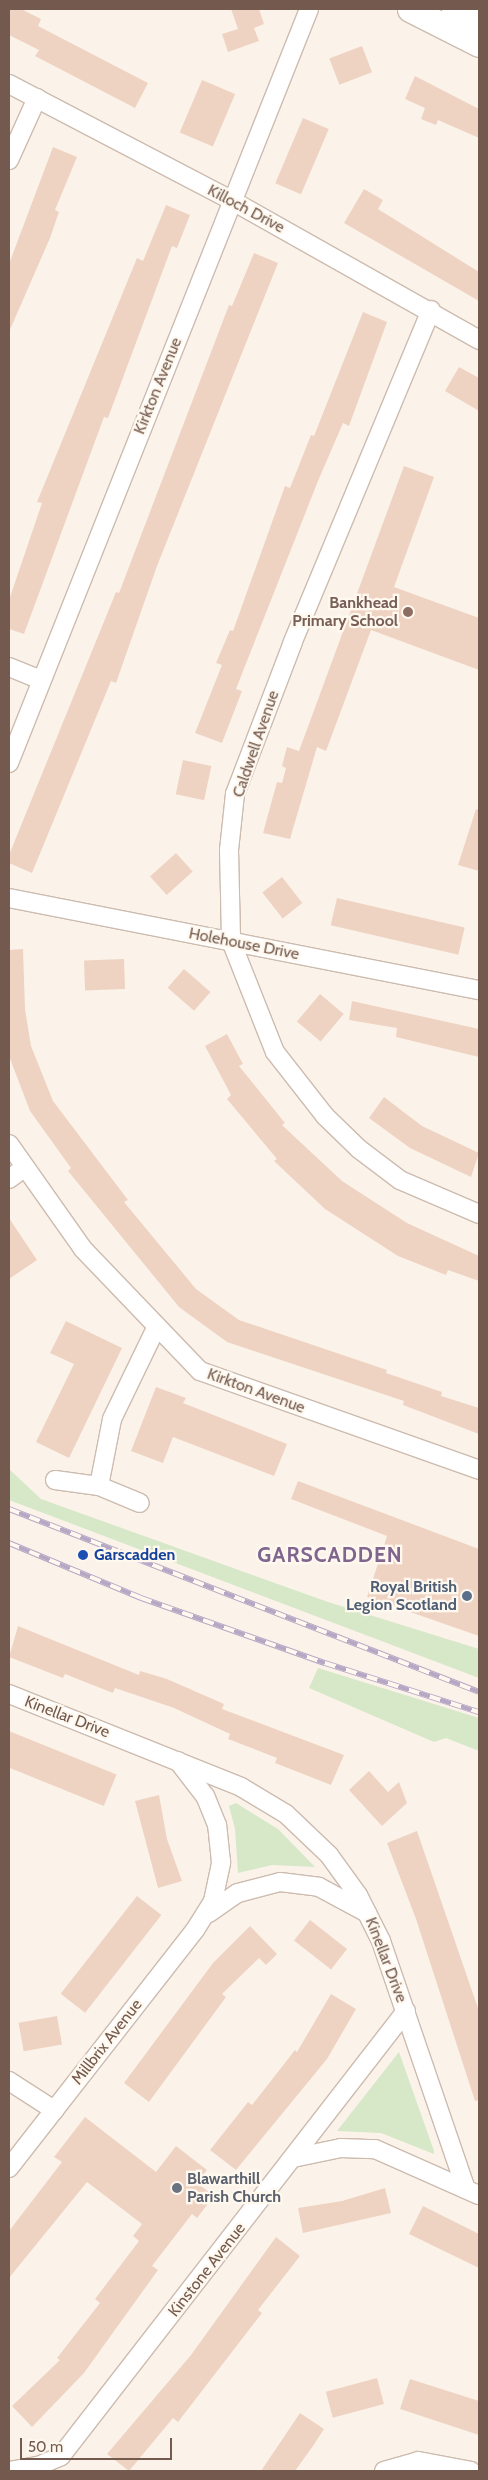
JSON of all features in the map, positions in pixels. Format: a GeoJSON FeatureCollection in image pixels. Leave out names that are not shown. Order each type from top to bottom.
{"type":"FeatureCollection","features":[{"type":"Feature","properties":{"kind":"street","name":"Kirkton Avenue"},"geometry":{"type":"LineString","coordinates":[[9,763],[309,9]]}},
{"type":"Feature","properties":{"kind":"street"},"geometry":{"type":"LineString","coordinates":[[410,9],[479,44]]}},
{"type":"Feature","properties":{"kind":"street"},"geometry":{"type":"LineString","coordinates":[[454,9],[479,22]]}},
{"type":"Feature","properties":{"kind":"street","name":"Killoch Drive"},"geometry":{"type":"LineString","coordinates":[[9,84],[232,200],[431,310],[479,340]]}},
{"type":"Feature","properties":{"kind":"street"},"geometry":{"type":"LineString","coordinates":[[9,160],[37,98]]}},
{"type":"Feature","properties":{"kind":"street","name":"Caldwell Avenue"},"geometry":{"type":"LineString","coordinates":[[431,310],[292,642],[236,794],[229,850],[231,941],[275,1052],[325,1116],[359,1149],[400,1180],[479,1214]]}},
{"type":"Feature","properties":{"kind":"street"},"geometry":{"type":"LineString","coordinates":[[9,667],[41,680]]}},
{"type":"Feature","properties":{"kind":"street","name":"Holehouse Drive"},"geometry":{"type":"LineString","coordinates":[[9,898],[479,990]]}},
{"type":"Feature","properties":{"kind":"street","name":"Kirkton Avenue"},"geometry":{"type":"LineString","coordinates":[[9,1144],[24,1168],[83,1249],[156,1328],[200,1371],[479,1470]]}},
{"type":"Feature","properties":{"kind":"street"},"geometry":{"type":"LineString","coordinates":[[9,1179],[24,1168]]}},
{"type":"Feature","properties":{"kind":"street"},"geometry":{"type":"LineString","coordinates":[[100,1486],[112,1419],[156,1328]]}},
{"type":"Feature","properties":{"kind":"street"},"geometry":{"type":"LineString","coordinates":[[55,1480],[100,1486],[140,1503]]}},
{"type":"Feature","properties":{"kind":"street","name":"Kinellar Drive"},"geometry":{"type":"LineString","coordinates":[[9,1694],[241,1787],[286,1814],[329,1854],[369,1914],[473,2192]]}},
{"type":"Feature","properties":{"kind":"street","name":"Millbrix Avenue"},"geometry":{"type":"LineString","coordinates":[[177,1760],[205,1796],[220,1837],[218,1882],[205,1916]]}},
{"type":"Feature","properties":{"kind":"street","name":"Millbrix Avenue"},"geometry":{"type":"LineString","coordinates":[[9,2168],[205,1916],[238,1892],[280,1882],[319,1887],[369,1914]]}},
{"type":"Feature","properties":{"kind":"street","name":"Kinstone Avenue"},"geometry":{"type":"LineString","coordinates":[[51,2471],[406,2011]]}},
{"type":"Feature","properties":{"kind":"street"},"geometry":{"type":"LineString","coordinates":[[9,2081],[54,2110]]}},
{"type":"Feature","properties":{"kind":"street"},"geometry":{"type":"LineString","coordinates":[[293,2158],[341,2148],[375,2149],[473,2192]]}},
{"type":"Feature","properties":{"kind":"street","name":"Kinstone Avenue"},"geometry":{"type":"LineString","coordinates":[[9,2471],[38,2466],[61,2456]]}},
{"type":"Feature","properties":{"kind":"street"},"geometry":{"type":"LineString","coordinates":[[384,2471],[418,2461],[472,2471]]}},
{"type":"Feature","properties":{"kind":"green space"},"geometry":{"type":"Polygon","coordinates":[[[9,1469],[41,1499],[328,1602],[479,1649],[479,1678],[9,1500],[9,1469]]]}},
{"type":"Feature","properties":{"kind":"green space"},"geometry":{"type":"Polygon","coordinates":[[[318,1668],[479,1718],[479,1751],[446,1738],[434,1742],[309,1688],[318,1668]]]}},
{"type":"Feature","properties":{"kind":"green space"},"geometry":{"type":"Polygon","coordinates":[[[236,1803],[278,1829],[315,1867],[272,1865],[238,1873],[235,1829],[229,1806],[236,1803]]]}},
{"type":"Feature","properties":{"kind":"green space"},"geometry":{"type":"Polygon","coordinates":[[[399,2052],[434,2154],[381,2133],[337,2131],[399,2052]]]}},
{"type":"Feature","properties":{"kind":"building"},"geometry":{"type":"Polygon","coordinates":[[[9,9],[21,9],[41,19],[38,26],[148,83],[135,108],[35,56],[39,50],[9,35],[9,9]]]}},
{"type":"Feature","properties":{"kind":"building"},"geometry":{"type":"Polygon","coordinates":[[[231,9],[259,9],[264,24],[254,28],[259,41],[228,52],[222,34],[238,29],[231,9]]]}},
{"type":"Feature","properties":{"kind":"building"},"geometry":{"type":"Polygon","coordinates":[[[362,46],[372,72],[339,85],[329,59],[362,46]]]}},
{"type":"Feature","properties":{"kind":"building"},"geometry":{"type":"Polygon","coordinates":[[[415,76],[479,109],[479,138],[438,120],[436,125],[421,119],[425,108],[405,99],[415,76]]]}},
{"type":"Feature","properties":{"kind":"building"},"geometry":{"type":"Polygon","coordinates":[[[202,80],[235,94],[213,147],[180,132],[202,80]]]}},
{"type":"Feature","properties":{"kind":"building"},"geometry":{"type":"Polygon","coordinates":[[[303,118],[329,129],[301,194],[275,183],[303,118]]]}},
{"type":"Feature","properties":{"kind":"building"},"geometry":{"type":"Polygon","coordinates":[[[53,147],[77,157],[55,210],[59,212],[50,238],[9,332],[9,264],[53,147]]]}},
{"type":"Feature","properties":{"kind":"building"},"geometry":{"type":"Polygon","coordinates":[[[364,189],[383,200],[378,209],[479,272],[479,301],[344,223],[364,189]]]}},
{"type":"Feature","properties":{"kind":"building"},"geometry":{"type":"Polygon","coordinates":[[[166,205],[190,215],[177,248],[172,246],[108,418],[104,417],[24,634],[9,629],[9,600],[42,503],[37,502],[137,258],[143,261],[166,205]]]}},
{"type":"Feature","properties":{"kind":"building"},"geometry":{"type":"Polygon","coordinates":[[[254,253],[278,263],[157,566],[116,683],[111,681],[32,873],[9,863],[9,855],[116,592],[119,593],[229,305],[232,306],[254,253]]]}},
{"type":"Feature","properties":{"kind":"building"},"geometry":{"type":"Polygon","coordinates":[[[363,312],[387,322],[349,426],[343,423],[318,481],[236,689],[242,691],[222,743],[195,733],[222,665],[216,663],[230,630],[233,631],[285,486],[290,488],[311,435],[314,436],[363,312]]]}},
{"type":"Feature","properties":{"kind":"building"},"geometry":{"type":"Polygon","coordinates":[[[459,367],[479,378],[479,411],[445,391],[459,367]]]}},
{"type":"Feature","properties":{"kind":"building"},"geometry":{"type":"Polygon","coordinates":[[[404,466],[434,477],[394,587],[479,618],[479,670],[371,630],[326,751],[317,747],[290,839],[263,833],[277,782],[282,783],[286,768],[282,766],[287,747],[299,751],[404,466]]]}},
{"type":"Feature","properties":{"kind":"building"},"geometry":{"type":"Polygon","coordinates":[[[183,760],[211,766],[204,800],[176,794],[183,760]]]}},
{"type":"Feature","properties":{"kind":"building"},"geometry":{"type":"Polygon","coordinates":[[[476,809],[479,810],[479,871],[458,865],[476,809]]]}},
{"type":"Feature","properties":{"kind":"building"},"geometry":{"type":"Polygon","coordinates":[[[176,853],[193,872],[167,895],[150,876],[176,853]]]}},
{"type":"Feature","properties":{"kind":"building"},"geometry":{"type":"Polygon","coordinates":[[[282,877],[302,903],[283,918],[262,892],[282,877]]]}},
{"type":"Feature","properties":{"kind":"building"},"geometry":{"type":"Polygon","coordinates":[[[337,898],[465,927],[458,955],[331,925],[337,898]]]}},
{"type":"Feature","properties":{"kind":"building"},"geometry":{"type":"Polygon","coordinates":[[[23,949],[25,1009],[31,1046],[53,1101],[128,1200],[124,1202],[196,1289],[239,1320],[387,1370],[386,1373],[442,1392],[441,1396],[479,1408],[479,1434],[403,1405],[404,1401],[227,1342],[179,1307],[68,1171],[71,1168],[30,1111],[9,1056],[9,950],[23,949]]]}},
{"type":"Feature","properties":{"kind":"building"},"geometry":{"type":"Polygon","coordinates":[[[124,959],[125,989],[85,990],[84,960],[124,959]]]}},
{"type":"Feature","properties":{"kind":"building"},"geometry":{"type":"Polygon","coordinates":[[[184,969],[210,992],[194,1011],[168,988],[184,969]]]}},
{"type":"Feature","properties":{"kind":"building"},"geometry":{"type":"Polygon","coordinates":[[[320,994],[344,1014],[321,1042],[297,1022],[320,994]]]}},
{"type":"Feature","properties":{"kind":"building"},"geometry":{"type":"Polygon","coordinates":[[[352,1001],[479,1029],[479,1057],[396,1037],[397,1028],[349,1020],[352,1001]]]}},
{"type":"Feature","properties":{"kind":"building"},"geometry":{"type":"Polygon","coordinates":[[[227,1034],[243,1064],[239,1066],[285,1123],[282,1125],[342,1181],[407,1223],[479,1256],[479,1281],[448,1270],[446,1275],[398,1256],[325,1209],[274,1161],[277,1159],[227,1099],[231,1095],[205,1046],[227,1034]]]}},
{"type":"Feature","properties":{"kind":"building"},"geometry":{"type":"Polygon","coordinates":[[[384,1097],[422,1126],[479,1153],[471,1177],[410,1148],[369,1118],[384,1097]]]}},
{"type":"Feature","properties":{"kind":"building"},"geometry":{"type":"Polygon","coordinates":[[[9,1218],[37,1260],[9,1279],[9,1218]]]}},
{"type":"Feature","properties":{"kind":"building"},"geometry":{"type":"Polygon","coordinates":[[[66,1321],[122,1348],[69,1458],[36,1442],[74,1364],[50,1353],[66,1321]]]}},
{"type":"Feature","properties":{"kind":"building"},"geometry":{"type":"Polygon","coordinates":[[[156,1387],[186,1398],[183,1403],[287,1444],[274,1476],[173,1437],[163,1463],[131,1451],[156,1387]]]}},
{"type":"Feature","properties":{"kind":"building"},"geometry":{"type":"Polygon","coordinates":[[[298,1481],[479,1549],[479,1636],[367,1597],[387,1536],[291,1499],[298,1481]]]}},
{"type":"Feature","properties":{"kind":"building"},"geometry":{"type":"Polygon","coordinates":[[[18,1626],[139,1675],[140,1671],[167,1679],[224,1704],[222,1709],[344,1755],[331,1785],[275,1763],[277,1758],[228,1739],[230,1734],[174,1708],[115,1688],[113,1693],[65,1674],[63,1678],[9,1657],[18,1626]]]}},
{"type":"Feature","properties":{"kind":"building"},"geometry":{"type":"Polygon","coordinates":[[[9,1731],[117,1774],[104,1806],[9,1768],[9,1731]]]}},
{"type":"Feature","properties":{"kind":"building"},"geometry":{"type":"Polygon","coordinates":[[[369,1771],[388,1792],[399,1782],[407,1803],[382,1826],[349,1790],[369,1771]]]}},
{"type":"Feature","properties":{"kind":"building"},"geometry":{"type":"Polygon","coordinates":[[[159,1795],[167,1839],[182,1881],[158,1888],[135,1801],[159,1795]]]}},
{"type":"Feature","properties":{"kind":"building"},"geometry":{"type":"Polygon","coordinates":[[[417,1831],[479,2011],[479,2100],[475,2101],[416,1919],[387,1843],[417,1831]]]}},
{"type":"Feature","properties":{"kind":"building"},"geometry":{"type":"Polygon","coordinates":[[[137,1896],[161,1915],[85,2013],[61,1994],[137,1896]]]}},
{"type":"Feature","properties":{"kind":"building"},"geometry":{"type":"Polygon","coordinates":[[[310,1920],[347,1949],[331,1969],[294,1940],[310,1920]]]}},
{"type":"Feature","properties":{"kind":"building"},"geometry":{"type":"Polygon","coordinates":[[[250,1926],[277,1954],[266,1965],[259,1958],[222,1994],[226,1997],[149,2102],[124,2083],[213,1963],[250,1926]]]}},
{"type":"Feature","properties":{"kind":"building"},"geometry":{"type":"Polygon","coordinates":[[[331,1994],[356,2009],[327,2059],[236,2170],[210,2150],[248,2102],[252,2105],[295,2050],[297,2052],[331,1994]]]}},
{"type":"Feature","properties":{"kind":"building"},"geometry":{"type":"Polygon","coordinates":[[[57,2016],[62,2045],[24,2051],[19,2023],[57,2016]]]}},
{"type":"Feature","properties":{"kind":"building"},"geometry":{"type":"Polygon","coordinates":[[[85,2117],[156,2172],[176,2146],[207,2170],[197,2183],[214,2196],[197,2218],[192,2214],[152,2266],[158,2270],[84,2373],[32,2427],[12,2406],[60,2360],[57,2358],[100,2303],[95,2299],[139,2241],[133,2236],[142,2224],[87,2182],[9,2278],[9,2231],[62,2162],[54,2157],[85,2117]]]}},
{"type":"Feature","properties":{"kind":"building"},"geometry":{"type":"Polygon","coordinates":[[[385,2188],[391,2213],[303,2233],[298,2208],[342,2201],[385,2188]]]}},
{"type":"Feature","properties":{"kind":"building"},"geometry":{"type":"Polygon","coordinates":[[[423,2206],[479,2234],[479,2268],[409,2234],[423,2206]]]}},
{"type":"Feature","properties":{"kind":"building"},"geometry":{"type":"Polygon","coordinates":[[[276,2237],[300,2256],[258,2310],[262,2313],[178,2422],[173,2418],[129,2471],[107,2454],[191,2355],[276,2237]]]}},
{"type":"Feature","properties":{"kind":"building"},"geometry":{"type":"Polygon","coordinates":[[[377,2378],[384,2404],[333,2418],[326,2392],[377,2378]]]}},
{"type":"Feature","properties":{"kind":"building"},"geometry":{"type":"Polygon","coordinates":[[[410,2379],[479,2401],[479,2435],[400,2409],[410,2379]]]}},
{"type":"Feature","properties":{"kind":"building"},"geometry":{"type":"Polygon","coordinates":[[[300,2413],[324,2429],[313,2446],[295,2471],[261,2471],[300,2413]]]}},
{"type":"Feature","properties":{"kind":"railway"},"geometry":{"type":"LineString","coordinates":[[9,1509],[479,1692]]}},
{"type":"Feature","properties":{"kind":"railway"},"geometry":{"type":"LineString","coordinates":[[9,1543],[141,1598],[325,1663],[479,1712]]}},
{"type":"Feature","properties":{"kind":"place","name":"Bankhead Primary School"},"geometry":{"type":"Point","coordinates":[408,612]}},
{"type":"Feature","properties":{"kind":"place","name":"Garscadden"},"geometry":{"type":"Point","coordinates":[83,1555]}},
{"type":"Feature","properties":{"kind":"place","name":"Royal British Legion Scotland"},"geometry":{"type":"Point","coordinates":[467,1596]}},
{"type":"Feature","properties":{"kind":"place","name":"Blawarthill Parish Church"},"geometry":{"type":"Point","coordinates":[177,2188]}},
{"type":"Feature","properties":{"kind":"district","name":"GARSCADDEN"},"geometry":{"type":"Point","coordinates":[330,1555]}}]}
